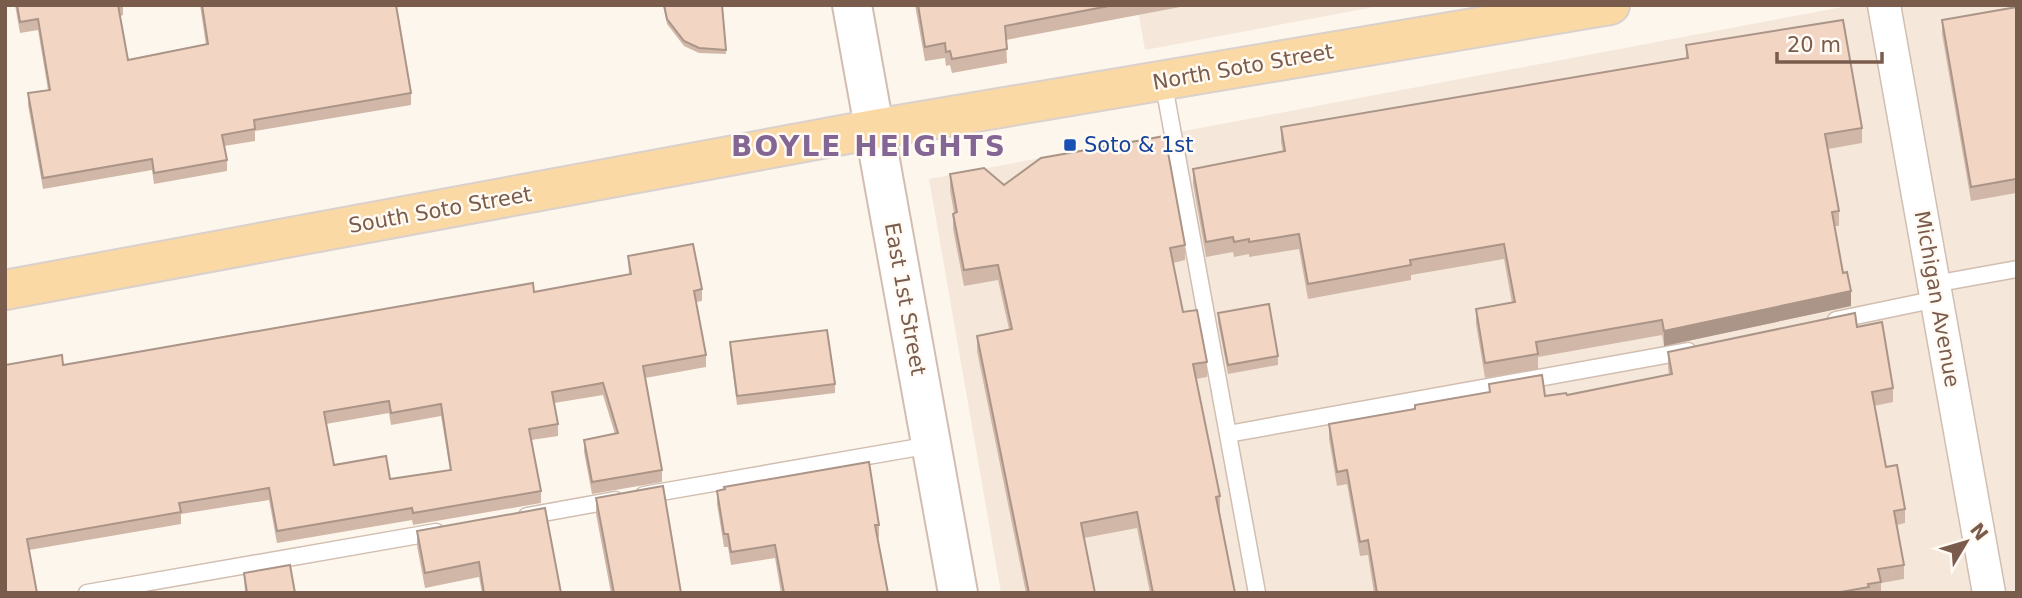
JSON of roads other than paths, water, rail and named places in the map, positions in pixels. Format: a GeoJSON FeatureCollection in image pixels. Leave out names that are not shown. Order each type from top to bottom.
{"type":"FeatureCollection","features":[{"type":"Feature","properties":{"kind":"main road","name":"North Soto Street"},"geometry":{"type":"LineString","coordinates":[[875,129],[1611,5]]}},
{"type":"Feature","properties":{"kind":"main road","name":"South Soto Street"},"geometry":{"type":"LineString","coordinates":[[5,290],[875,129]]}},
{"type":"Feature","properties":{"kind":"street","name":"East 1st Street"},"geometry":{"type":"LineString","coordinates":[[852,5],[958,593]]}},
{"type":"Feature","properties":{"kind":"street","name":"Michigan Avenue"},"geometry":{"type":"LineString","coordinates":[[1884,5],[1990,593]]}},
{"type":"Feature","properties":{"kind":"lane"},"geometry":{"type":"LineString","coordinates":[[1163,80],[1257,593]]}},
{"type":"Feature","properties":{"kind":"lane"},"geometry":{"type":"LineString","coordinates":[[1817,324],[2017,269]]}},
{"type":"Feature","properties":{"kind":"lane"},"geometry":{"type":"LineString","coordinates":[[1228,434],[1698,349]]}},
{"type":"Feature","properties":{"kind":"lane"},"geometry":{"type":"LineString","coordinates":[[509,519],[931,445]]}},
{"type":"Feature","properties":{"kind":"lane"},"geometry":{"type":"LineString","coordinates":[[87,593],[454,528]]}},
{"type":"Feature","properties":{"kind":"place","name":"Soto & 1st"},"geometry":{"type":"Point","coordinates":[1070,145]}},
{"type":"Feature","properties":{"kind":"district","name":"BOYLE HEIGHTS"},"geometry":{"type":"Point","coordinates":[869,146]}}]}
